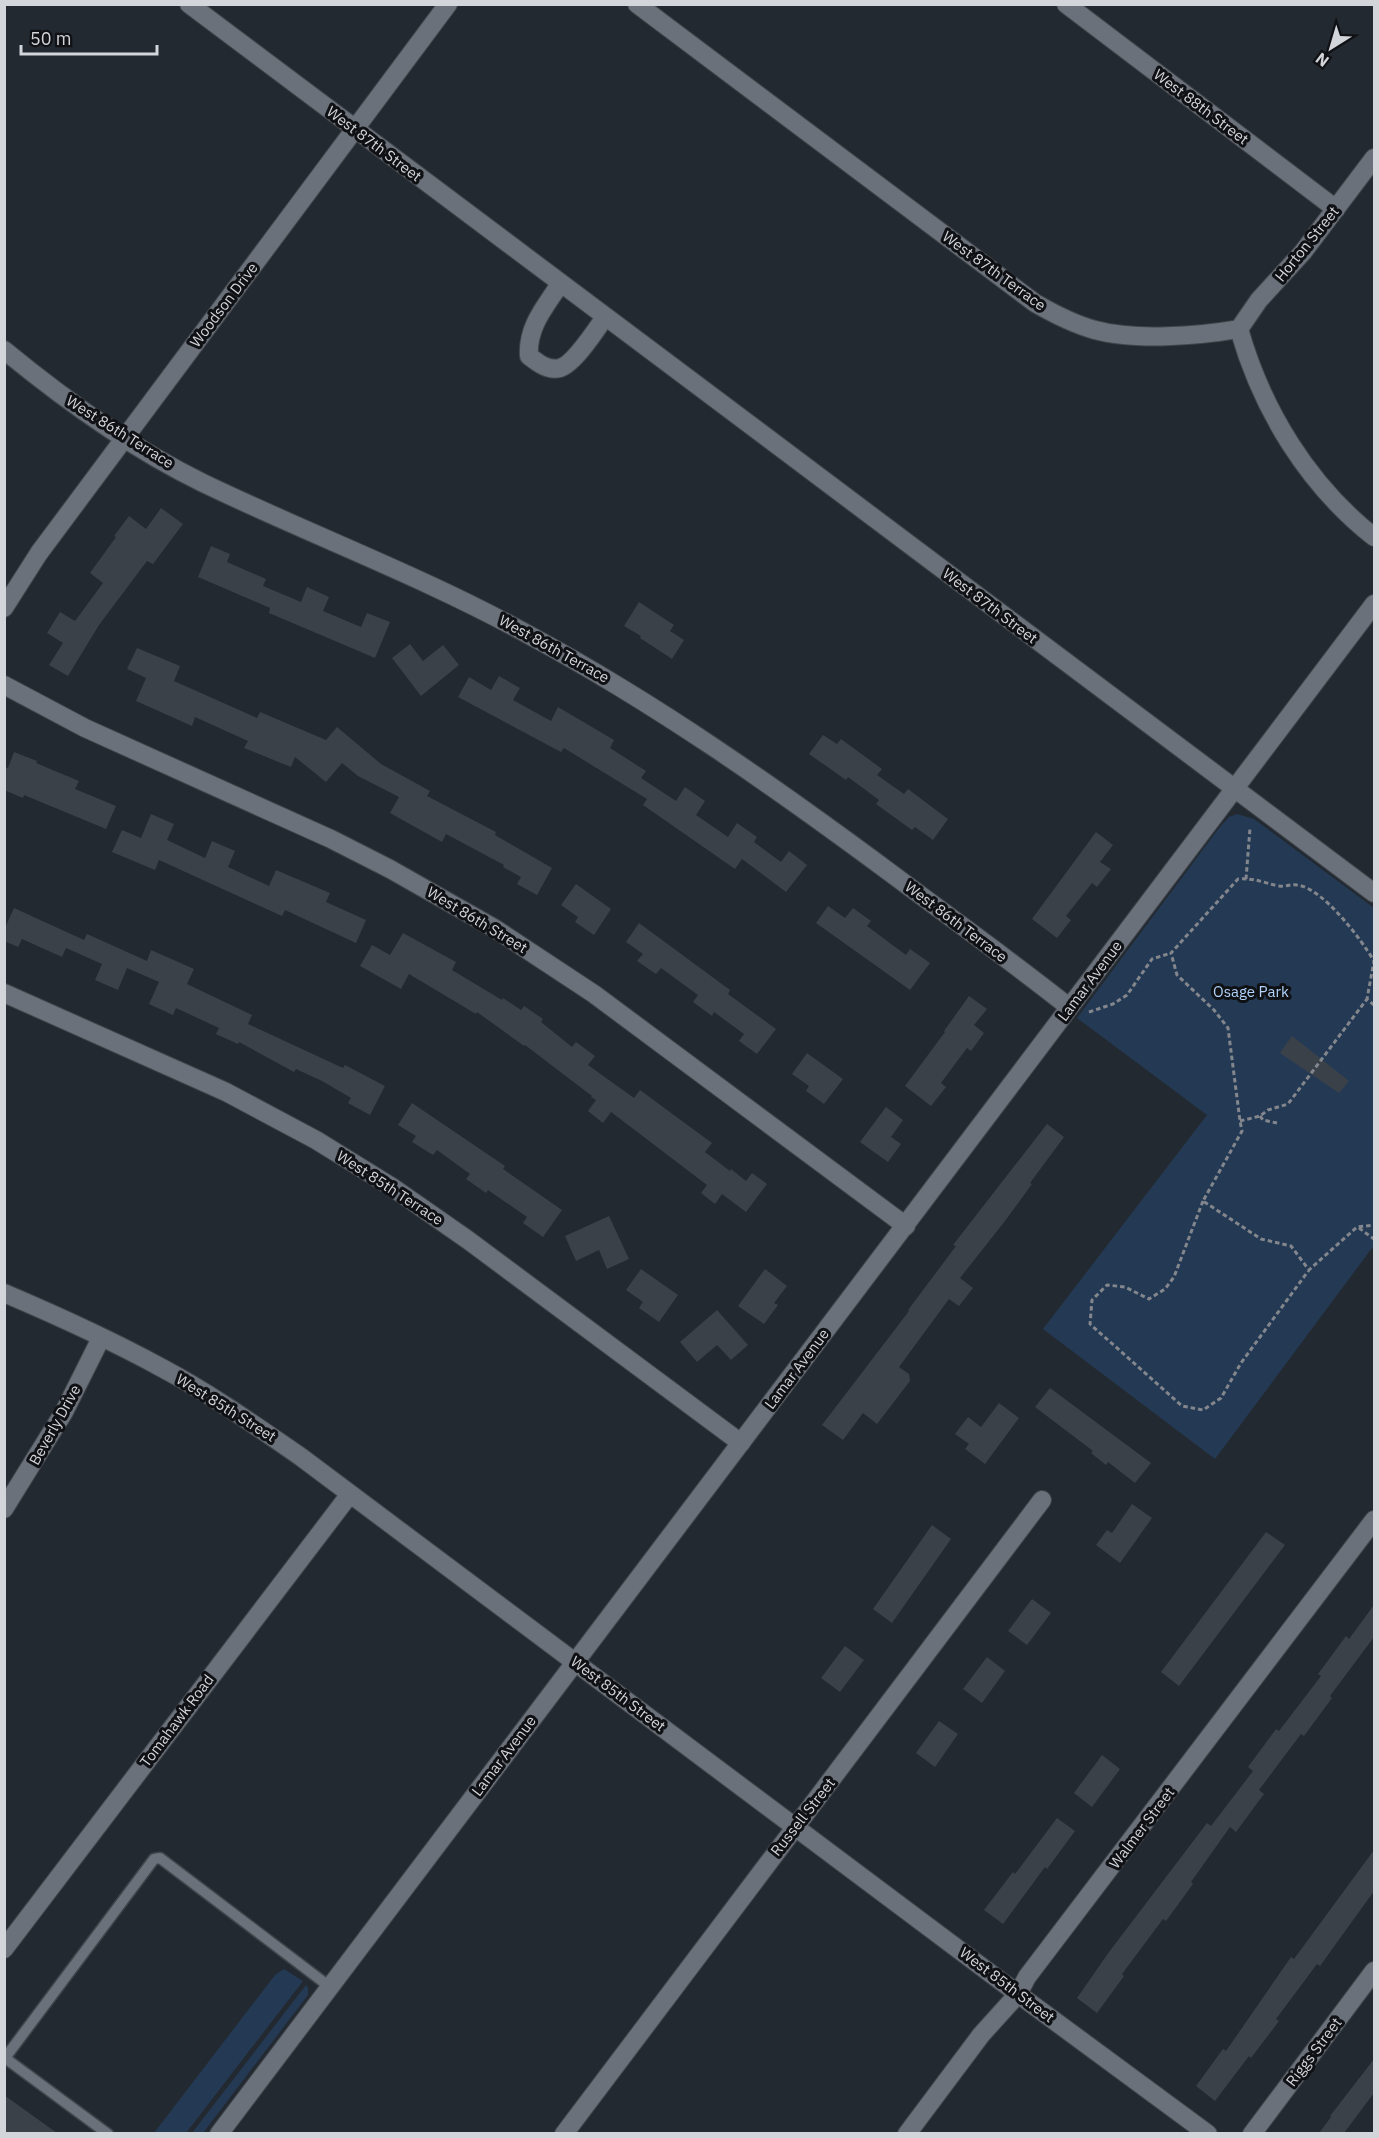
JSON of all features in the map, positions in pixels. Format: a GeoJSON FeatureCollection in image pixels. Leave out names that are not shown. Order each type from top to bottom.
{"type":"FeatureCollection","features":[{"type":"Feature","properties":{"kind":"street","name":"West 87th Street"},"geometry":{"type":"LineString","coordinates":[[189,4],[1374,894]]}},
{"type":"Feature","properties":{"kind":"street","name":"Woodson Drive"},"geometry":{"type":"LineString","coordinates":[[4,608],[39,553],[448,4]]}},
{"type":"Feature","properties":{"kind":"street","name":"West 87th Terrace"},"geometry":{"type":"LineString","coordinates":[[637,4],[1035,303],[1064,319],[1094,330],[1131,336],[1239,329]]}},
{"type":"Feature","properties":{"kind":"street","name":"West 88th Street"},"geometry":{"type":"LineString","coordinates":[[1066,4],[1336,209]]}},
{"type":"Feature","properties":{"kind":"street","name":"Horton Street"},"geometry":{"type":"LineString","coordinates":[[1239,329],[1259,300],[1303,252],[1374,158]]}},
{"type":"Feature","properties":{"kind":"street"},"geometry":{"type":"LineString","coordinates":[[560,284],[537,320],[528,342],[529,356],[543,367],[560,368],[576,356],[605,317]]}},
{"type":"Feature","properties":{"kind":"street"},"geometry":{"type":"LineString","coordinates":[[1239,329],[1248,360],[1284,434],[1303,464],[1329,497],[1374,537]]}},
{"type":"Feature","properties":{"kind":"street","name":"West 86th Terrace"},"geometry":{"type":"LineString","coordinates":[[4,350],[45,384],[125,438],[202,483],[441,589],[529,634],[629,691],[737,762],[822,823],[1069,1007]]}},
{"type":"Feature","properties":{"kind":"street","name":"Lamar Avenue"},"geometry":{"type":"LineString","coordinates":[[219,2133],[1374,604]]}},
{"type":"Feature","properties":{"kind":"street","name":"West 86th Street"},"geometry":{"type":"LineString","coordinates":[[4,685],[84,728],[331,839],[390,869],[494,928],[594,994],[906,1226]]}},
{"type":"Feature","properties":{"kind":"street","name":"West 85th Terrace"},"geometry":{"type":"LineString","coordinates":[[4,993],[226,1092],[316,1140],[392,1186],[741,1443]]}},
{"type":"Feature","properties":{"kind":"street","name":"West 85th Street"},"geometry":{"type":"LineString","coordinates":[[4,1293],[163,1368],[242,1416],[1208,2133]]}},
{"type":"Feature","properties":{"kind":"street","name":"Beverly Drive"},"geometry":{"type":"LineString","coordinates":[[4,1509],[64,1412],[101,1338]]}},
{"type":"Feature","properties":{"kind":"street","name":"Tomahawk Road"},"geometry":{"type":"LineString","coordinates":[[4,1949],[350,1494]]}},
{"type":"Feature","properties":{"kind":"street","name":"Russell Street"},"geometry":{"type":"LineString","coordinates":[[564,2133],[1042,1500]]}},
{"type":"Feature","properties":{"kind":"street","name":"Walmer Street"},"geometry":{"type":"LineString","coordinates":[[907,2133],[981,2035],[1018,1994],[1027,1977],[1374,1521]]}},
{"type":"Feature","properties":{"kind":"street","name":"Riggs Street"},"geometry":{"type":"LineString","coordinates":[[1252,2133],[1374,1971]]}},
{"type":"Feature","properties":{"kind":"lane"},"geometry":{"type":"LineString","coordinates":[[108,2133],[5,2058],[154,1859],[160,1858],[330,1987]]}},
{"type":"Feature","properties":{"kind":"path"},"geometry":{"type":"LineString","coordinates":[[1245,879],[1250,828]]}},
{"type":"Feature","properties":{"kind":"path"},"geometry":{"type":"LineString","coordinates":[[1087,1013],[1113,1004],[1127,994],[1152,959],[1171,953],[1238,879],[1253,878],[1281,887],[1297,885],[1323,897],[1364,943],[1374,961],[1367,999],[1288,1104],[1268,1110],[1260,1116],[1240,1121]]}},
{"type":"Feature","properties":{"kind":"path"},"geometry":{"type":"LineString","coordinates":[[1171,953],[1177,975],[1214,1010],[1228,1028],[1242,1131],[1203,1201],[1174,1277],[1166,1289],[1149,1299],[1125,1287],[1107,1285],[1092,1300],[1090,1324],[1182,1407],[1203,1410],[1221,1398],[1263,1330],[1309,1270],[1357,1227],[1374,1225]]}},
{"type":"Feature","properties":{"kind":"path"},"geometry":{"type":"LineString","coordinates":[[1367,999],[1374,1005]]}},
{"type":"Feature","properties":{"kind":"path"},"geometry":{"type":"LineString","coordinates":[[1260,1116],[1277,1123]]}},
{"type":"Feature","properties":{"kind":"path"},"geometry":{"type":"LineString","coordinates":[[1203,1201],[1261,1239],[1291,1246],[1309,1270]]}},
{"type":"Feature","properties":{"kind":"path"},"geometry":{"type":"LineString","coordinates":[[1357,1227],[1374,1239]]}},
{"type":"Feature","properties":{"kind":"green space","name":"Osage Park"},"geometry":{"type":"Polygon","coordinates":[[[1237,814],[1254,819],[1374,908],[1374,1250],[1372,1248],[1215,1459],[1043,1329],[1207,1115],[1077,1018],[1219,828],[1229,817],[1237,814]]]}},
{"type":"Feature","properties":{"kind":"green space"},"geometry":{"type":"Polygon","coordinates":[[[284,1969],[303,1981],[186,2133],[154,2133],[275,1975],[284,1969]]]}},
{"type":"Feature","properties":{"kind":"green space"},"geometry":{"type":"Polygon","coordinates":[[[306,1985],[308,1995],[203,2133],[192,2133],[306,1985]]]}},
{"type":"Feature","properties":{"kind":"building"},"geometry":{"type":"Polygon","coordinates":[[[161,508],[183,524],[153,564],[147,561],[99,625],[68,676],[49,665],[63,643],[47,633],[60,612],[75,621],[103,583],[90,573],[116,537],[114,536],[129,516],[146,529],[161,508]]]}},
{"type":"Feature","properties":{"kind":"building"},"geometry":{"type":"Polygon","coordinates":[[[211,546],[230,554],[227,562],[266,579],[263,586],[301,602],[307,587],[329,597],[323,611],[361,627],[367,613],[390,622],[375,658],[269,613],[270,608],[198,577],[211,546]]]}},
{"type":"Feature","properties":{"kind":"building"},"geometry":{"type":"Polygon","coordinates":[[[639,602],[674,625],[670,631],[684,640],[672,659],[624,626],[639,602]]]}},
{"type":"Feature","properties":{"kind":"building"},"geometry":{"type":"Polygon","coordinates":[[[410,644],[423,661],[443,645],[459,665],[421,696],[392,658],[410,644]]]}},
{"type":"Feature","properties":{"kind":"building"},"geometry":{"type":"Polygon","coordinates":[[[137,648],[180,666],[174,681],[257,718],[260,712],[326,740],[337,727],[381,764],[430,791],[427,796],[496,832],[495,835],[552,868],[537,895],[517,884],[521,877],[503,867],[504,865],[446,834],[442,842],[390,813],[399,797],[358,776],[342,763],[326,782],[295,757],[291,767],[244,748],[248,741],[195,717],[192,726],[136,701],[146,678],[127,669],[137,648]]]}},
{"type":"Feature","properties":{"kind":"building"},"geometry":{"type":"Polygon","coordinates":[[[499,676],[520,688],[513,700],[551,721],[558,707],[614,740],[610,748],[646,771],[641,778],[676,801],[685,787],[705,801],[696,815],[728,837],[737,823],[757,837],[754,842],[781,862],[789,851],[807,865],[786,892],[742,859],[735,869],[643,805],[647,799],[564,748],[561,752],[458,697],[469,677],[491,690],[499,676]]]}},
{"type":"Feature","properties":{"kind":"building"},"geometry":{"type":"Polygon","coordinates":[[[823,735],[837,744],[841,739],[882,769],[877,775],[904,794],[908,789],[948,819],[933,840],[915,827],[912,830],[876,804],[879,800],[848,777],[846,780],[809,754],[823,735]]]}},
{"type":"Feature","properties":{"kind":"building"},"geometry":{"type":"Polygon","coordinates":[[[14,752],[79,781],[75,789],[116,806],[106,829],[24,795],[23,798],[4,790],[4,767],[8,768],[14,752]]]}},
{"type":"Feature","properties":{"kind":"building"},"geometry":{"type":"Polygon","coordinates":[[[151,814],[174,824],[167,840],[205,858],[212,841],[235,851],[228,867],[269,886],[276,870],[330,893],[326,902],[366,920],[356,943],[285,910],[282,916],[159,860],[155,870],[112,852],[122,830],[141,838],[151,814]]]}},
{"type":"Feature","properties":{"kind":"building"},"geometry":{"type":"Polygon","coordinates":[[[1096,832],[1113,845],[1100,862],[1111,869],[1097,887],[1092,883],[1066,916],[1071,920],[1057,938],[1032,919],[1096,832]]]}},
{"type":"Feature","properties":{"kind":"building"},"geometry":{"type":"Polygon","coordinates":[[[576,884],[611,909],[594,935],[575,922],[578,917],[561,905],[576,884]]]}},
{"type":"Feature","properties":{"kind":"building"},"geometry":{"type":"Polygon","coordinates":[[[828,906],[845,918],[853,908],[871,921],[867,926],[906,955],[910,949],[930,963],[910,990],[816,923],[828,906]]]}},
{"type":"Feature","properties":{"kind":"building"},"geometry":{"type":"Polygon","coordinates":[[[14,908],[84,940],[87,934],[147,961],[151,950],[194,969],[187,984],[252,1015],[248,1024],[343,1068],[345,1065],[385,1086],[370,1115],[348,1103],[351,1098],[322,1081],[296,1069],[294,1072],[239,1042],[238,1044],[216,1034],[219,1028],[176,1008],[173,1015],[149,1004],[159,982],[127,968],[118,990],[95,980],[102,964],[66,948],[62,957],[22,939],[18,947],[4,941],[4,930],[14,908]]]}},
{"type":"Feature","properties":{"kind":"building"},"geometry":{"type":"Polygon","coordinates":[[[639,923],[730,990],[728,994],[776,1029],[757,1054],[739,1041],[744,1034],[714,1012],[712,1016],[693,1002],[698,995],[661,968],[656,974],[637,961],[643,954],[626,942],[639,923]]]}},
{"type":"Feature","properties":{"kind":"building"},"geometry":{"type":"Polygon","coordinates":[[[403,933],[456,962],[452,970],[521,1010],[524,1006],[543,1019],[541,1022],[572,1047],[576,1042],[595,1056],[588,1065],[634,1098],[640,1090],[712,1143],[705,1152],[730,1171],[731,1169],[746,1181],[752,1173],[767,1184],[746,1212],[722,1194],[715,1204],[701,1193],[707,1185],[611,1112],[603,1123],[588,1111],[596,1100],[592,1096],[477,1012],[476,1014],[409,974],[401,989],[360,966],[372,945],[390,955],[403,933]]]}},
{"type":"Feature","properties":{"kind":"building"},"geometry":{"type":"Polygon","coordinates":[[[969,996],[987,1009],[974,1025],[984,1033],[971,1051],[967,1048],[941,1083],[946,1087],[931,1106],[905,1086],[969,996]]]}},
{"type":"Feature","properties":{"kind":"building"},"geometry":{"type":"Polygon","coordinates":[[[1292,1036],[1349,1081],[1339,1093],[1280,1053],[1292,1036]]]}},
{"type":"Feature","properties":{"kind":"building"},"geometry":{"type":"Polygon","coordinates":[[[807,1053],[843,1079],[824,1104],[806,1091],[809,1086],[792,1074],[807,1053]]]}},
{"type":"Feature","properties":{"kind":"building"},"geometry":{"type":"Polygon","coordinates":[[[412,1103],[505,1166],[503,1169],[562,1210],[543,1237],[523,1223],[527,1217],[488,1190],[486,1193],[466,1179],[470,1174],[437,1150],[433,1155],[412,1142],[416,1136],[398,1125],[412,1103]]]}},
{"type":"Feature","properties":{"kind":"building"},"geometry":{"type":"Polygon","coordinates":[[[886,1107],[903,1120],[891,1137],[901,1144],[888,1162],[860,1142],[886,1107]]]}},
{"type":"Feature","properties":{"kind":"building"},"geometry":{"type":"Polygon","coordinates":[[[1047,1124],[1064,1137],[1005,1221],[960,1278],[973,1288],[959,1306],[949,1299],[899,1367],[909,1374],[910,1381],[877,1424],[863,1413],[843,1440],[822,1425],[909,1311],[956,1246],[953,1245],[1047,1124]]]}},
{"type":"Feature","properties":{"kind":"building"},"geometry":{"type":"Polygon","coordinates":[[[609,1216],[629,1259],[607,1269],[599,1250],[576,1261],[565,1236],[609,1216]]]}},
{"type":"Feature","properties":{"kind":"building"},"geometry":{"type":"Polygon","coordinates":[[[641,1269],[678,1295],[659,1322],[639,1308],[643,1302],[626,1290],[641,1269]]]}},
{"type":"Feature","properties":{"kind":"building"},"geometry":{"type":"Polygon","coordinates":[[[765,1269],[787,1286],[774,1303],[778,1305],[764,1324],[738,1306],[765,1269]]]}},
{"type":"Feature","properties":{"kind":"building"},"geometry":{"type":"Polygon","coordinates":[[[717,1310],[748,1345],[731,1360],[717,1345],[697,1362],[680,1342],[717,1310]]]}},
{"type":"Feature","properties":{"kind":"building"},"geometry":{"type":"Polygon","coordinates":[[[1050,1388],[1151,1463],[1135,1483],[1108,1462],[1106,1465],[1091,1453],[1093,1451],[1035,1407],[1050,1388]]]}},
{"type":"Feature","properties":{"kind":"building"},"geometry":{"type":"Polygon","coordinates":[[[999,1403],[1019,1418],[985,1464],[965,1449],[969,1444],[955,1434],[968,1417],[981,1427],[999,1403]]]}},
{"type":"Feature","properties":{"kind":"building"},"geometry":{"type":"Polygon","coordinates":[[[1132,1504],[1152,1518],[1120,1563],[1096,1545],[1107,1530],[1112,1533],[1132,1504]]]}},
{"type":"Feature","properties":{"kind":"building"},"geometry":{"type":"Polygon","coordinates":[[[932,1525],[951,1539],[892,1623],[873,1609],[932,1525]]]}},
{"type":"Feature","properties":{"kind":"building"},"geometry":{"type":"Polygon","coordinates":[[[1266,1532],[1285,1545],[1179,1686],[1161,1672],[1266,1532]]]}},
{"type":"Feature","properties":{"kind":"building"},"geometry":{"type":"Polygon","coordinates":[[[1032,1599],[1051,1613],[1027,1645],[1008,1631],[1032,1599]]]}},
{"type":"Feature","properties":{"kind":"building"},"geometry":{"type":"Polygon","coordinates":[[[1374,1605],[1374,1637],[1330,1696],[1332,1698],[1304,1736],[1301,1734],[1259,1790],[1264,1794],[1236,1832],[1230,1827],[1191,1882],[1193,1884],[1166,1921],[1163,1919],[1122,1974],[1124,1976],[1097,2013],[1077,1998],[1207,1823],[1211,1826],[1253,1771],[1248,1767],[1276,1729],[1279,1731],[1321,1676],[1318,1674],[1346,1636],[1349,1639],[1374,1605]]]}},
{"type":"Feature","properties":{"kind":"building"},"geometry":{"type":"Polygon","coordinates":[[[845,1646],[864,1660],[840,1692],[821,1678],[845,1646]]]}},
{"type":"Feature","properties":{"kind":"building"},"geometry":{"type":"Polygon","coordinates":[[[987,1657],[1005,1671],[982,1703],[963,1689],[987,1657]]]}},
{"type":"Feature","properties":{"kind":"building"},"geometry":{"type":"Polygon","coordinates":[[[939,1721],[958,1734],[935,1767],[916,1753],[939,1721]]]}},
{"type":"Feature","properties":{"kind":"building"},"geometry":{"type":"Polygon","coordinates":[[[1102,1755],[1120,1769],[1092,1807],[1074,1793],[1102,1755]]]}},
{"type":"Feature","properties":{"kind":"building"},"geometry":{"type":"Polygon","coordinates":[[[1057,1818],[1075,1831],[1003,1924],[984,1910],[1013,1872],[1015,1874],[1057,1818]]]}},
{"type":"Feature","properties":{"kind":"building"},"geometry":{"type":"Polygon","coordinates":[[[1374,1850],[1374,1891],[1320,1966],[1317,1964],[1276,2019],[1279,2021],[1251,2058],[1249,2056],[1215,2101],[1196,2086],[1223,2049],[1226,2051],[1291,1957],[1294,1959],[1374,1850]]]}},
{"type":"Feature","properties":{"kind":"building"},"geometry":{"type":"Polygon","coordinates":[[[1374,2059],[1374,2093],[1344,2133],[1319,2133],[1330,2116],[1374,2059]]]}},
{"type":"Feature","properties":{"kind":"building"},"geometry":{"type":"Polygon","coordinates":[[[4,2095],[57,2133],[4,2133],[4,2095]]]}}]}
